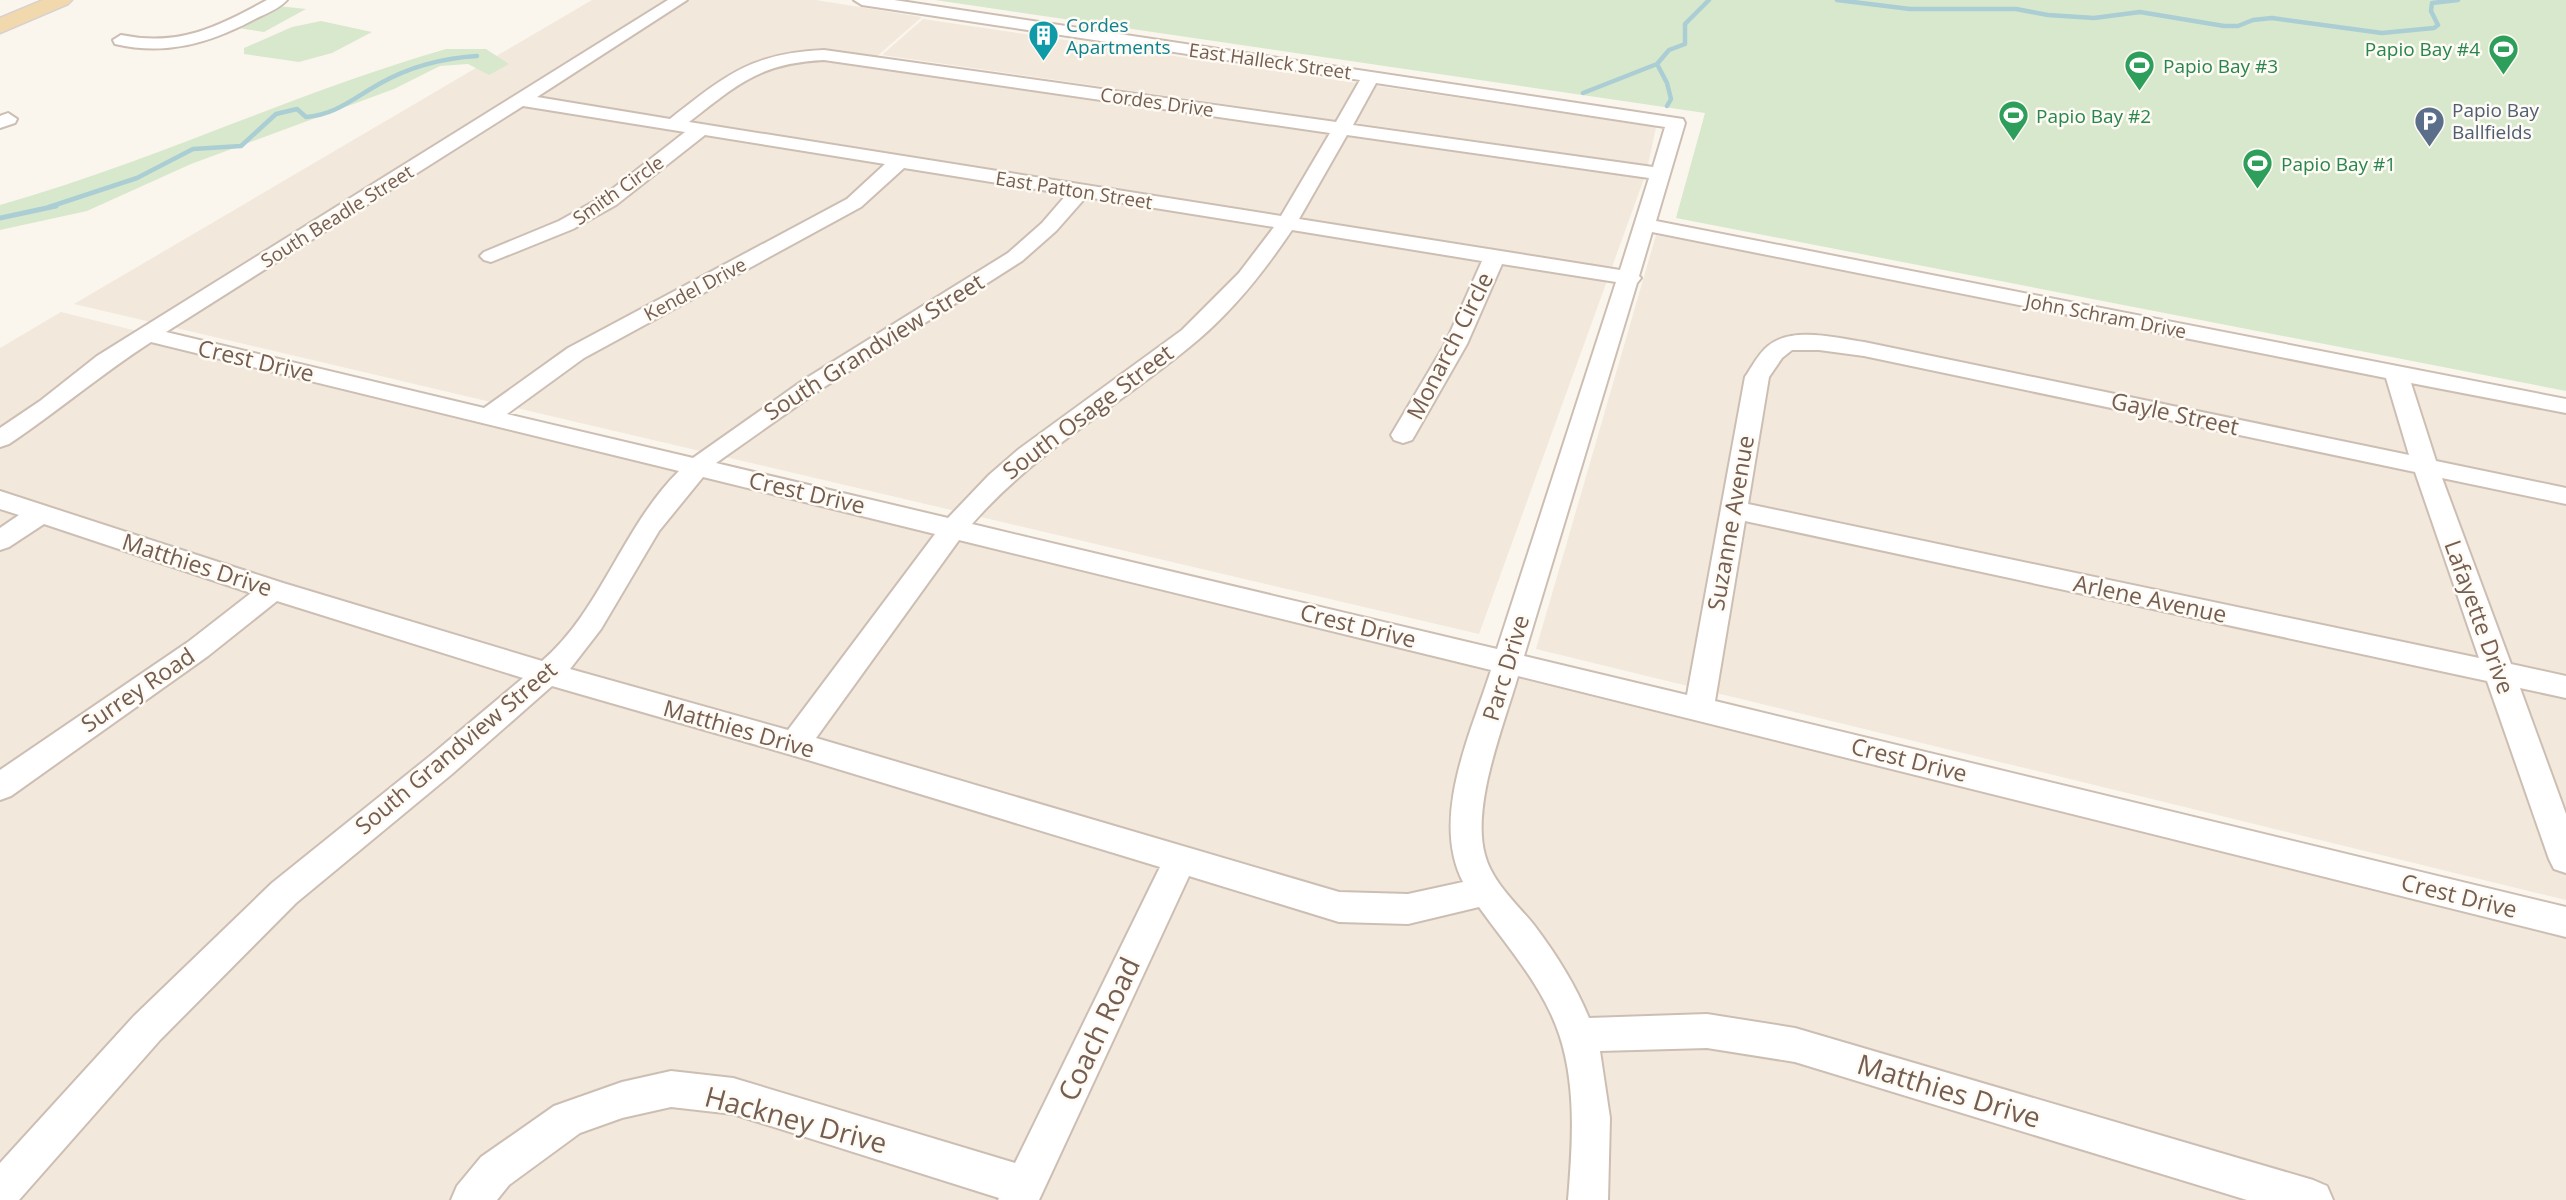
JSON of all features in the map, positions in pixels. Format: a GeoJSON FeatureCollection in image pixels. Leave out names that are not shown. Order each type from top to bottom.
{"type":"FeatureCollection","features":[{"type":"Feature","properties":{"kind":"main road"},"geometry":{"type":"LineString","coordinates":[[0,26],[61,0]]}},
{"type":"Feature","properties":{"kind":"street"},"geometry":{"type":"LineString","coordinates":[[121,40],[150,46],[194,40],[232,25],[279,0]]}},
{"type":"Feature","properties":{"kind":"street","name":"South Beadle Street"},"geometry":{"type":"LineString","coordinates":[[0,439],[49,406],[105,361],[679,0]]}},
{"type":"Feature","properties":{"kind":"street","name":"East Halleck Street"},"geometry":{"type":"LineString","coordinates":[[862,0],[1676,123]]}},
{"type":"Feature","properties":{"kind":"street","name":"Cordes Drive"},"geometry":{"type":"LineString","coordinates":[[673,125],[750,68],[780,57],[824,55],[1661,174]]}},
{"type":"Feature","properties":{"kind":"street","name":"South Osage Street"},"geometry":{"type":"LineString","coordinates":[[795,744],[953,528],[999,480],[1170,351],[1211,316],[1247,278],[1286,223],[1371,76]]}},
{"type":"Feature","properties":{"kind":"street","name":"East Patton Street"},"geometry":{"type":"LineString","coordinates":[[519,100],[1630,278]]}},
{"type":"Feature","properties":{"kind":"street","name":"Parc Drive"},"geometry":{"type":"LineString","coordinates":[[1588,1200],[1591,1154],[1589,1091],[1577,1035],[1564,1004],[1525,940],[1485,891],[1466,847],[1467,807],[1568,466],[1630,278],[1676,123]]}},
{"type":"Feature","properties":{"kind":"street","name":"Smith Circle"},"geometry":{"type":"LineString","coordinates":[[491,256],[566,225],[609,201],[700,130]]}},
{"type":"Feature","properties":{"kind":"street","name":"Kendel Drive"},"geometry":{"type":"LineString","coordinates":[[489,416],[576,353],[854,203],[899,162]]}},
{"type":"Feature","properties":{"kind":"street","name":"South Grandview Street"},"geometry":{"type":"LineString","coordinates":[[0,1192],[147,1028],[284,893],[548,674],[591,622],[649,526],[696,467],[726,443],[813,384],[1016,257],[1049,227],[1080,191]]}},
{"type":"Feature","properties":{"kind":"street","name":"John Schram Drive"},"geometry":{"type":"LineString","coordinates":[[1646,225],[2566,406]]}},
{"type":"Feature","properties":{"kind":"street","name":"Monarch Circle"},"geometry":{"type":"LineString","coordinates":[[1403,435],[1456,344],[1495,256]]}},
{"type":"Feature","properties":{"kind":"street","name":"Crest Drive"},"geometry":{"type":"LineString","coordinates":[[149,335],[1699,709],[2566,922]]}},
{"type":"Feature","properties":{"kind":"street","name":"Gayle Street"},"geometry":{"type":"LineString","coordinates":[[1774,341],[1864,349],[2566,496]]}},
{"type":"Feature","properties":{"kind":"street","name":"Suzanne Avenue"},"geometry":{"type":"LineString","coordinates":[[1699,709],[1757,377],[1774,341]]}},
{"type":"Feature","properties":{"kind":"street","name":"Lafayette Drive"},"geometry":{"type":"LineString","coordinates":[[2396,373],[2424,466],[2566,859]]}},
{"type":"Feature","properties":{"kind":"street","name":"Matthies Drive"},"geometry":{"type":"LineString","coordinates":[[0,500],[273,590],[548,674],[795,744],[1339,907],[1408,909],[1485,891]]}},
{"type":"Feature","properties":{"kind":"street","name":"Arlene Avenue"},"geometry":{"type":"LineString","coordinates":[[1733,510],[2566,687]]}},
{"type":"Feature","properties":{"kind":"street"},"geometry":{"type":"LineString","coordinates":[[0,541],[41,513]]}},
{"type":"Feature","properties":{"kind":"street","name":"Surrey Road"},"geometry":{"type":"LineString","coordinates":[[0,787],[198,649],[273,590]]}},
{"type":"Feature","properties":{"kind":"street","name":"Coach Road"},"geometry":{"type":"LineString","coordinates":[[1021,1193],[1180,859]]}},
{"type":"Feature","properties":{"kind":"street","name":"Matthies Drive"},"geometry":{"type":"LineString","coordinates":[[1577,1035],[1707,1031],[1795,1045],[2313,1200]]}},
{"type":"Feature","properties":{"kind":"street","name":"Hackney Drive"},"geometry":{"type":"LineString","coordinates":[[471,1200],[495,1171],[568,1119],[622,1100],[671,1089],[733,1096],[1021,1193]]}},
{"type":"Feature","properties":{"kind":"shaded area"},"geometry":{"type":"Polygon","coordinates":[[[592,0],[816,0],[922,17],[875,58],[1645,176],[1479,634],[74,304],[592,0]]]}},
{"type":"Feature","properties":{"kind":"shaded area"},"geometry":{"type":"Polygon","coordinates":[[[923,19],[1656,127],[1648,165],[882,55],[923,19]]]}},
{"type":"Feature","properties":{"kind":"shaded area"},"geometry":{"type":"Polygon","coordinates":[[[1656,235],[2566,408],[2566,900],[1536,649],[1656,235]]]}},
{"type":"Feature","properties":{"kind":"shaded area"},"geometry":{"type":"Polygon","coordinates":[[[61,312],[2566,938],[2566,1200],[0,1200],[0,348],[61,312]]]}},
{"type":"Feature","properties":{"kind":"green space"},"geometry":{"type":"Polygon","coordinates":[[[935,0],[2566,0],[2566,391],[1676,218],[1705,113],[935,0]]]}},
{"type":"Feature","properties":{"kind":"green space"},"geometry":{"type":"Polygon","coordinates":[[[278,6],[306,9],[264,32],[238,28],[278,6]]]}},
{"type":"Feature","properties":{"kind":"green space"},"geometry":{"type":"Polygon","coordinates":[[[321,21],[372,32],[332,53],[299,62],[244,54],[244,48],[292,27],[321,21]]]}},
{"type":"Feature","properties":{"kind":"green space"},"geometry":{"type":"Polygon","coordinates":[[[446,49],[486,49],[509,64],[489,75],[468,64],[440,66],[394,89],[191,164],[87,211],[0,230],[0,205],[112,169],[334,86],[446,49]]]}},
{"type":"Feature","properties":{"kind":"waterway"},"geometry":{"type":"LineString","coordinates":[[1657,64],[1669,50],[1685,44],[1685,24],[1709,0]]}},
{"type":"Feature","properties":{"kind":"waterway"},"geometry":{"type":"LineString","coordinates":[[1837,0],[1910,9],[2016,9],[2048,15],[2094,18],[2140,12],[2224,26],[2238,26],[2253,20],[2272,18],[2382,33],[2434,28],[2438,25],[2431,11],[2432,3],[2458,0]]}},
{"type":"Feature","properties":{"kind":"waterway"},"geometry":{"type":"LineString","coordinates":[[49,207],[137,178],[193,149],[241,146],[276,114],[297,109],[306,117],[316,116],[344,105],[379,84],[414,68],[439,61],[477,56]]}},
{"type":"Feature","properties":{"kind":"waterway"},"geometry":{"type":"LineString","coordinates":[[1583,93],[1657,64]]}},
{"type":"Feature","properties":{"kind":"waterway"},"geometry":{"type":"LineString","coordinates":[[1657,64],[1667,83],[1671,99],[1667,106]]}},
{"type":"Feature","properties":{"kind":"waterway"},"geometry":{"type":"LineString","coordinates":[[0,218],[56,206]]}},
{"type":"Feature","properties":{"kind":"place","name":"Cordes Apartments"},"geometry":{"type":"Point","coordinates":[1043,63]}},
{"type":"Feature","properties":{"kind":"place","name":"Papio Bay #4"},"geometry":{"type":"Point","coordinates":[2503,76]}},
{"type":"Feature","properties":{"kind":"place","name":"Papio Bay #3"},"geometry":{"type":"Point","coordinates":[2140,93]}},
{"type":"Feature","properties":{"kind":"place","name":"Papio Bay #2"},"geometry":{"type":"Point","coordinates":[2013,143]}},
{"type":"Feature","properties":{"kind":"place","name":"Papio Bay Ballfields"},"geometry":{"type":"Point","coordinates":[2429,148]}},
{"type":"Feature","properties":{"kind":"place","name":"Papio Bay #1"},"geometry":{"type":"Point","coordinates":[2258,191]}}]}
